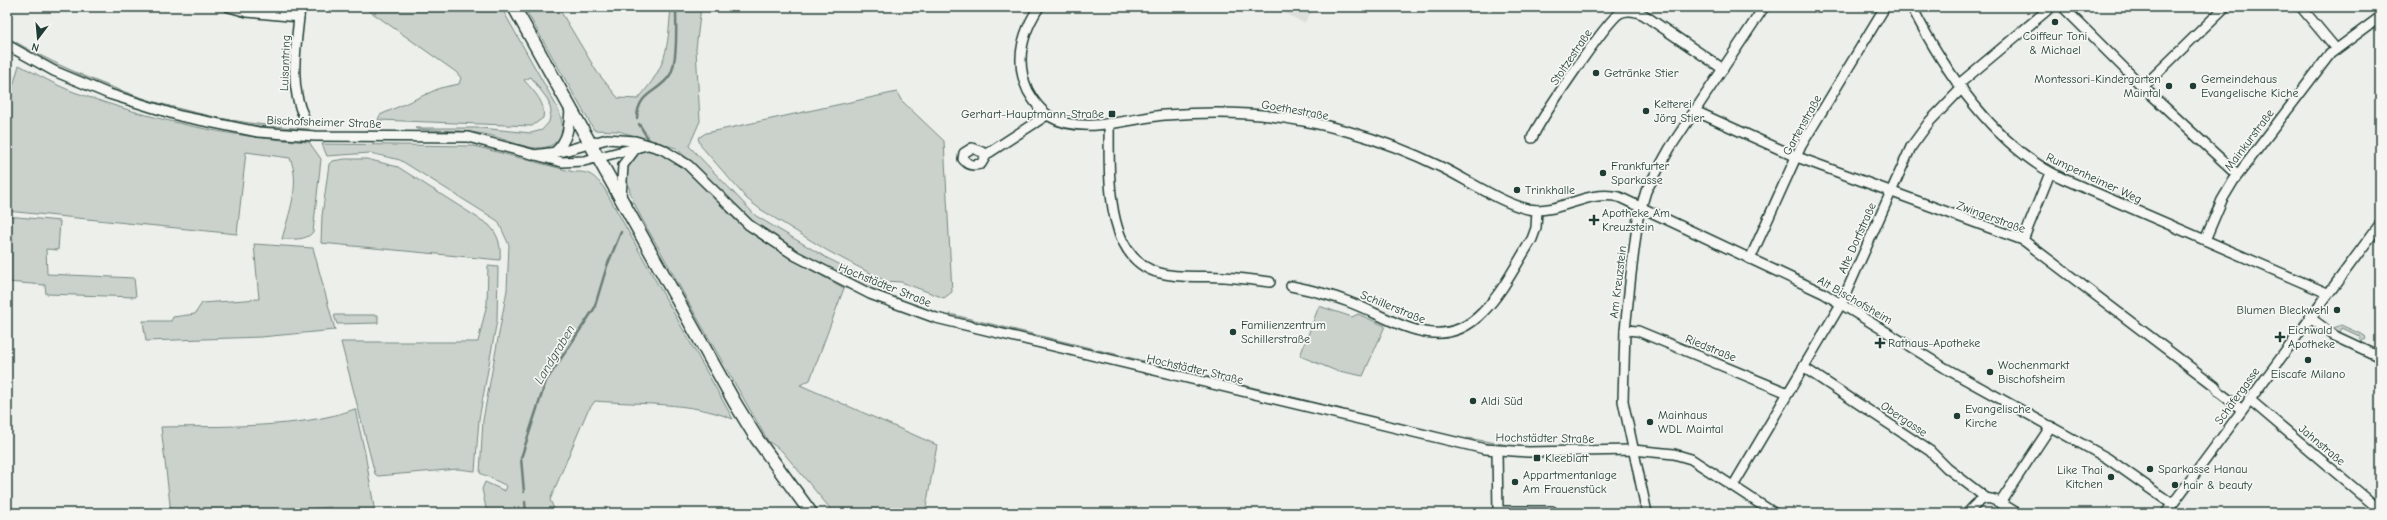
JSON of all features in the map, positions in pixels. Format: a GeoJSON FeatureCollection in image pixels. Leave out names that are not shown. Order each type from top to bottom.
{"type":"FeatureCollection","features":[{"type":"Feature","properties":{"kind":"main road"},"geometry":{"type":"LineString","coordinates":[[514,7],[734,403],[757,439],[811,513]]}},
{"type":"Feature","properties":{"kind":"street"},"geometry":{"type":"LineString","coordinates":[[229,7],[247,12],[299,17]]}},
{"type":"Feature","properties":{"kind":"street","name":"Luisantring"},"geometry":{"type":"LineString","coordinates":[[300,7],[295,90],[297,104],[304,117]]}},
{"type":"Feature","properties":{"kind":"street","name":"Goethestraße"},"geometry":{"type":"LineString","coordinates":[[1039,7],[1023,39],[1020,66],[1031,96],[1047,115],[1059,121],[1079,124],[1109,123],[1165,115],[1228,114],[1272,116],[1310,123],[1398,148],[1441,166],[1522,207],[1537,210],[1560,206],[1580,198],[1602,194],[1619,197],[1641,206]]}},
{"type":"Feature","properties":{"kind":"street","name":"Am Kreuzstein"},"geometry":{"type":"LineString","coordinates":[[1647,513],[1623,401],[1625,330],[1641,206],[1646,191],[1661,164],[1764,7]]}},
{"type":"Feature","properties":{"kind":"street","name":"Gartenstraße"},"geometry":{"type":"LineString","coordinates":[[1750,259],[1796,157],[1885,7]]}},
{"type":"Feature","properties":{"kind":"street","name":"Rumpenheimer Weg"},"geometry":{"type":"LineString","coordinates":[[1912,7],[1960,86],[2002,134],[2050,173],[2327,293]]}},
{"type":"Feature","properties":{"kind":"street","name":"Alte Dorfstraße"},"geometry":{"type":"LineString","coordinates":[[1733,486],[1841,304],[1890,192],[1915,140],[1960,86],[2051,7]]}},
{"type":"Feature","properties":{"kind":"street"},"geometry":{"type":"LineString","coordinates":[[2063,7],[2143,87],[2238,174]]}},
{"type":"Feature","properties":{"kind":"street"},"geometry":{"type":"LineString","coordinates":[[2143,87],[2225,7]]}},
{"type":"Feature","properties":{"kind":"street"},"geometry":{"type":"LineString","coordinates":[[2301,7],[2336,49]]}},
{"type":"Feature","properties":{"kind":"street","name":"Stoltzestraße"},"geometry":{"type":"LineString","coordinates":[[1532,138],[1542,120],[1607,25],[1622,12],[1632,11],[1644,15],[1723,69]]}},
{"type":"Feature","properties":{"kind":"street","name":"Mainkurstraße"},"geometry":{"type":"LineString","coordinates":[[2205,240],[2222,200],[2238,174],[2336,49],[2380,17]]}},
{"type":"Feature","properties":{"kind":"street","name":"Bischofsheimer Straße"},"geometry":{"type":"LineString","coordinates":[[7,45],[54,72],[94,89],[162,111],[214,124],[296,135],[468,137],[562,162],[577,162],[597,158]]}},
{"type":"Feature","properties":{"kind":"street"},"geometry":{"type":"LineString","coordinates":[[555,152],[562,146],[568,134],[570,108]]}},
{"type":"Feature","properties":{"kind":"street","name":"Zwingerstraße"},"geometry":{"type":"LineString","coordinates":[[1695,112],[1796,157],[2023,240],[2215,386],[2219,392],[2241,409]]}},
{"type":"Feature","properties":{"kind":"street"},"geometry":{"type":"LineString","coordinates":[[987,154],[1047,115]]}},
{"type":"Feature","properties":{"kind":"street"},"geometry":{"type":"LineString","coordinates":[[1109,123],[1110,185],[1114,215],[1125,245],[1139,263],[1153,271],[1166,275],[1224,277],[1270,282]]}},
{"type":"Feature","properties":{"kind":"street","name":"Hochstädter Straße"},"geometry":{"type":"LineString","coordinates":[[589,142],[622,138],[662,149],[679,158],[743,220],[796,256],[845,283],[916,312],[992,333],[1449,442],[1497,451],[1633,450],[1664,452],[1684,457],[1733,486],[1774,513]]}},
{"type":"Feature","properties":{"kind":"street","name":"Bischofsheimer Straße"},"geometry":{"type":"LineString","coordinates":[[534,155],[555,152],[589,142]]}},
{"type":"Feature","properties":{"kind":"street"},"geometry":{"type":"LineString","coordinates":[[597,158],[647,145]]}},
{"type":"Feature","properties":{"kind":"street"},"geometry":{"type":"LineString","coordinates":[[621,200],[623,165],[636,148]]}},
{"type":"Feature","properties":{"kind":"street"},"geometry":{"type":"LineString","coordinates":[[2023,240],[2050,173]]}},
{"type":"Feature","properties":{"kind":"street","name":"Alt Bischofsheim"},"geometry":{"type":"LineString","coordinates":[[1641,206],[1823,293],[1945,368],[2107,458],[2172,504]]}},
{"type":"Feature","properties":{"kind":"street","name":"Schillerstraße"},"geometry":{"type":"LineString","coordinates":[[1291,286],[1349,302],[1418,332],[1438,334],[1458,330],[1477,318],[1492,301],[1532,239],[1536,228],[1537,210]]}},
{"type":"Feature","properties":{"kind":"street","name":"Schäfergasse"},"geometry":{"type":"LineString","coordinates":[[2166,513],[2309,317],[2378,228]]}},
{"type":"Feature","properties":{"kind":"street"},"geometry":{"type":"LineString","coordinates":[[2309,317],[2335,336],[2380,357]]}},
{"type":"Feature","properties":{"kind":"street","name":"Riedstraße"},"geometry":{"type":"LineString","coordinates":[[1625,330],[1638,331],[1788,393]]}},
{"type":"Feature","properties":{"kind":"street","name":"Obergasse"},"geometry":{"type":"LineString","coordinates":[[1803,367],[1930,451],[1947,468],[1986,498],[2000,503],[2017,513]]}},
{"type":"Feature","properties":{"kind":"street","name":"Jahnstraße"},"geometry":{"type":"LineString","coordinates":[[2249,399],[2380,510]]}},
{"type":"Feature","properties":{"kind":"street"},"geometry":{"type":"LineString","coordinates":[[2000,503],[2051,426]]}},
{"type":"Feature","properties":{"kind":"street"},"geometry":{"type":"LineString","coordinates":[[1497,451],[1498,512],[1552,511],[1552,513]]}},
{"type":"Feature","properties":{"kind":"street"},"geometry":{"type":"LineString","coordinates":[[1968,513],[1976,502],[1986,498]]}},
{"type":"Feature","properties":{"kind":"shaded area"},"geometry":{"type":"Polygon","coordinates":[[[364,7],[501,7],[557,107],[562,125],[562,133],[560,137],[550,146],[541,148],[522,145],[484,134],[415,128],[481,128],[531,133],[542,130],[549,122],[551,111],[548,100],[531,77],[524,80],[535,93],[543,107],[543,118],[532,126],[378,120],[380,115],[440,88],[459,84],[461,78],[456,72],[364,7]]]}},
{"type":"Feature","properties":{"kind":"shaded area"},"geometry":{"type":"Polygon","coordinates":[[[524,7],[558,7],[597,72],[618,98],[638,99],[648,87],[661,66],[667,46],[671,7],[701,7],[696,49],[700,121],[689,146],[756,216],[827,258],[877,283],[884,289],[884,296],[846,279],[798,252],[768,232],[753,221],[676,148],[618,131],[594,130],[524,7]]]}},
{"type":"Feature","properties":{"kind":"shaded area"},"geometry":{"type":"Polygon","coordinates":[[[1273,7],[1315,7],[1304,23],[1273,7]]]}},
{"type":"Feature","properties":{"kind":"shaded area"},"geometry":{"type":"Polygon","coordinates":[[[7,37],[78,73],[152,101],[230,120],[269,126],[309,129],[310,131],[270,128],[231,122],[153,104],[79,77],[42,60],[7,41],[7,37]]]}},
{"type":"Feature","properties":{"kind":"shaded area"},"geometry":{"type":"Polygon","coordinates":[[[19,65],[74,92],[161,119],[190,126],[248,136],[309,142],[321,159],[313,232],[307,237],[303,238],[282,239],[291,209],[294,188],[293,168],[290,158],[246,152],[237,234],[7,211],[7,108],[19,65]]]}},
{"type":"Feature","properties":{"kind":"shaded area"},"geometry":{"type":"Polygon","coordinates":[[[897,92],[901,100],[944,141],[952,292],[944,298],[901,282],[885,281],[828,251],[760,209],[747,199],[701,146],[698,138],[706,133],[897,92]]]}},
{"type":"Feature","properties":{"kind":"shaded area"},"geometry":{"type":"Polygon","coordinates":[[[322,144],[474,146],[574,172],[584,172],[591,175],[598,180],[604,188],[733,419],[716,413],[682,406],[595,401],[587,412],[550,500],[556,513],[487,513],[482,489],[485,482],[505,491],[507,486],[480,473],[483,420],[507,290],[509,245],[498,221],[400,160],[370,153],[327,156],[322,144]]]}},
{"type":"Feature","properties":{"kind":"shaded area"},"geometry":{"type":"Polygon","coordinates":[[[642,150],[659,153],[673,159],[698,180],[733,218],[745,228],[781,252],[844,288],[810,380],[800,385],[937,445],[925,513],[834,513],[782,451],[768,441],[687,300],[633,201],[628,184],[627,173],[631,160],[642,150]]]}},
{"type":"Feature","properties":{"kind":"shaded area"},"geometry":{"type":"Polygon","coordinates":[[[345,159],[367,159],[398,167],[489,225],[499,241],[500,260],[321,243],[322,216],[329,164],[332,161],[345,159]]]}},
{"type":"Feature","properties":{"kind":"shaded area"},"geometry":{"type":"Polygon","coordinates":[[[7,216],[60,221],[58,250],[46,249],[47,274],[134,278],[136,297],[46,294],[45,285],[7,282],[7,216]]]}},
{"type":"Feature","properties":{"kind":"shaded area"},"geometry":{"type":"Polygon","coordinates":[[[254,244],[313,248],[335,330],[261,337],[146,341],[143,321],[171,321],[173,317],[195,314],[202,303],[259,299],[254,244]]]}},
{"type":"Feature","properties":{"kind":"shaded area"},"geometry":{"type":"Polygon","coordinates":[[[488,266],[498,267],[497,320],[479,419],[475,471],[458,469],[378,476],[375,474],[341,342],[478,342],[487,304],[488,266]]]}},
{"type":"Feature","properties":{"kind":"shaded area"},"geometry":{"type":"Polygon","coordinates":[[[1319,306],[1352,317],[1358,314],[1385,326],[1363,376],[1334,370],[1300,356],[1319,306]]]}},
{"type":"Feature","properties":{"kind":"shaded area"},"geometry":{"type":"Polygon","coordinates":[[[950,314],[1342,409],[1342,413],[952,319],[950,314]]]}},
{"type":"Feature","properties":{"kind":"shaded area"},"geometry":{"type":"Polygon","coordinates":[[[334,315],[378,315],[378,323],[337,324],[334,315]]]}},
{"type":"Feature","properties":{"kind":"shaded area"},"geometry":{"type":"Polygon","coordinates":[[[2341,325],[2365,336],[2366,339],[2360,342],[2361,337],[2342,328],[2339,334],[2334,328],[2341,325]]]}},
{"type":"Feature","properties":{"kind":"shaded area"},"geometry":{"type":"Polygon","coordinates":[[[355,409],[365,453],[375,513],[333,513],[331,507],[293,510],[293,513],[171,513],[161,427],[234,426],[285,423],[310,420],[355,409]]]}},
{"type":"Feature","properties":{"kind":"shaded area"},"geometry":{"type":"Polygon","coordinates":[[[1467,438],[1508,445],[1507,447],[1466,441],[1467,438]]]}},
{"type":"Feature","properties":{"kind":"waterway","name":"Landgraben"},"geometry":{"type":"LineString","coordinates":[[637,118],[638,109],[641,102],[665,81],[673,69],[676,42],[676,7]]}},
{"type":"Feature","properties":{"kind":"waterway","name":"Landgraben"},"geometry":{"type":"LineString","coordinates":[[639,124],[649,140]]}},
{"type":"Feature","properties":{"kind":"waterway","name":"Landgraben"},"geometry":{"type":"LineString","coordinates":[[524,492],[521,458],[546,381],[594,309],[607,266],[621,232]]}},
{"type":"Feature","properties":{"kind":"waterway","name":"Landgraben"},"geometry":{"type":"LineString","coordinates":[[525,502],[526,513]]}},
{"type":"Feature","properties":{"kind":"place","name":"Coiffeur Toni & Michael"},"geometry":{"type":"Point","coordinates":[2055,22]}},
{"type":"Feature","properties":{"kind":"place","name":"Getränke Stier"},"geometry":{"type":"Point","coordinates":[1596,73]}},
{"type":"Feature","properties":{"kind":"place","name":"Montessori-Kindergarten Maintal"},"geometry":{"type":"Point","coordinates":[2169,86]}},
{"type":"Feature","properties":{"kind":"place","name":"Gemeindehaus Evangelische Kiche"},"geometry":{"type":"Point","coordinates":[2193,86]}},
{"type":"Feature","properties":{"kind":"place","name":"Kelterei Jörg Stier"},"geometry":{"type":"Point","coordinates":[1646,111]}},
{"type":"Feature","properties":{"kind":"place","name":"Gerhart-Hauptmann-Straße"},"geometry":{"type":"Point","coordinates":[1112,114]}},
{"type":"Feature","properties":{"kind":"place","name":"Frankfurter Sparkasse"},"geometry":{"type":"Point","coordinates":[1603,173]}},
{"type":"Feature","properties":{"kind":"place","name":"Trinkhalle"},"geometry":{"type":"Point","coordinates":[1517,190]}},
{"type":"Feature","properties":{"kind":"place","name":"Apotheke Am Kreuzstein"},"geometry":{"type":"Point","coordinates":[1594,220]}},
{"type":"Feature","properties":{"kind":"place","name":"Blumen Bleckwehl"},"geometry":{"type":"Point","coordinates":[2337,310]}},
{"type":"Feature","properties":{"kind":"place","name":"Familienzentrum Schillerstraße"},"geometry":{"type":"Point","coordinates":[1233,332]}},
{"type":"Feature","properties":{"kind":"place","name":"Eichwald Apotheke"},"geometry":{"type":"Point","coordinates":[2280,337]}},
{"type":"Feature","properties":{"kind":"place","name":"Rathaus-Apotheke"},"geometry":{"type":"Point","coordinates":[1880,343]}},
{"type":"Feature","properties":{"kind":"place","name":"Eiscafe Milano"},"geometry":{"type":"Point","coordinates":[2308,360]}},
{"type":"Feature","properties":{"kind":"place","name":"Wochenmarkt Bischofsheim"},"geometry":{"type":"Point","coordinates":[1990,372]}},
{"type":"Feature","properties":{"kind":"place","name":"Aldi Süd"},"geometry":{"type":"Point","coordinates":[1473,401]}},
{"type":"Feature","properties":{"kind":"place","name":"Evangelische Kirche"},"geometry":{"type":"Point","coordinates":[1957,416]}},
{"type":"Feature","properties":{"kind":"place","name":"Mainhaus WDL Maintal"},"geometry":{"type":"Point","coordinates":[1650,422]}},
{"type":"Feature","properties":{"kind":"place","name":"Kleeblatt"},"geometry":{"type":"Point","coordinates":[1537,458]}},
{"type":"Feature","properties":{"kind":"place","name":"Sparkasse Hanau"},"geometry":{"type":"Point","coordinates":[2150,469]}},
{"type":"Feature","properties":{"kind":"place","name":"Like Thai Kitchen"},"geometry":{"type":"Point","coordinates":[2111,477]}},
{"type":"Feature","properties":{"kind":"place","name":"Appartmentanlage Am Frauenstück"},"geometry":{"type":"Point","coordinates":[1515,482]}},
{"type":"Feature","properties":{"kind":"place","name":"hair & beauty"},"geometry":{"type":"Point","coordinates":[2175,485]}}]}
